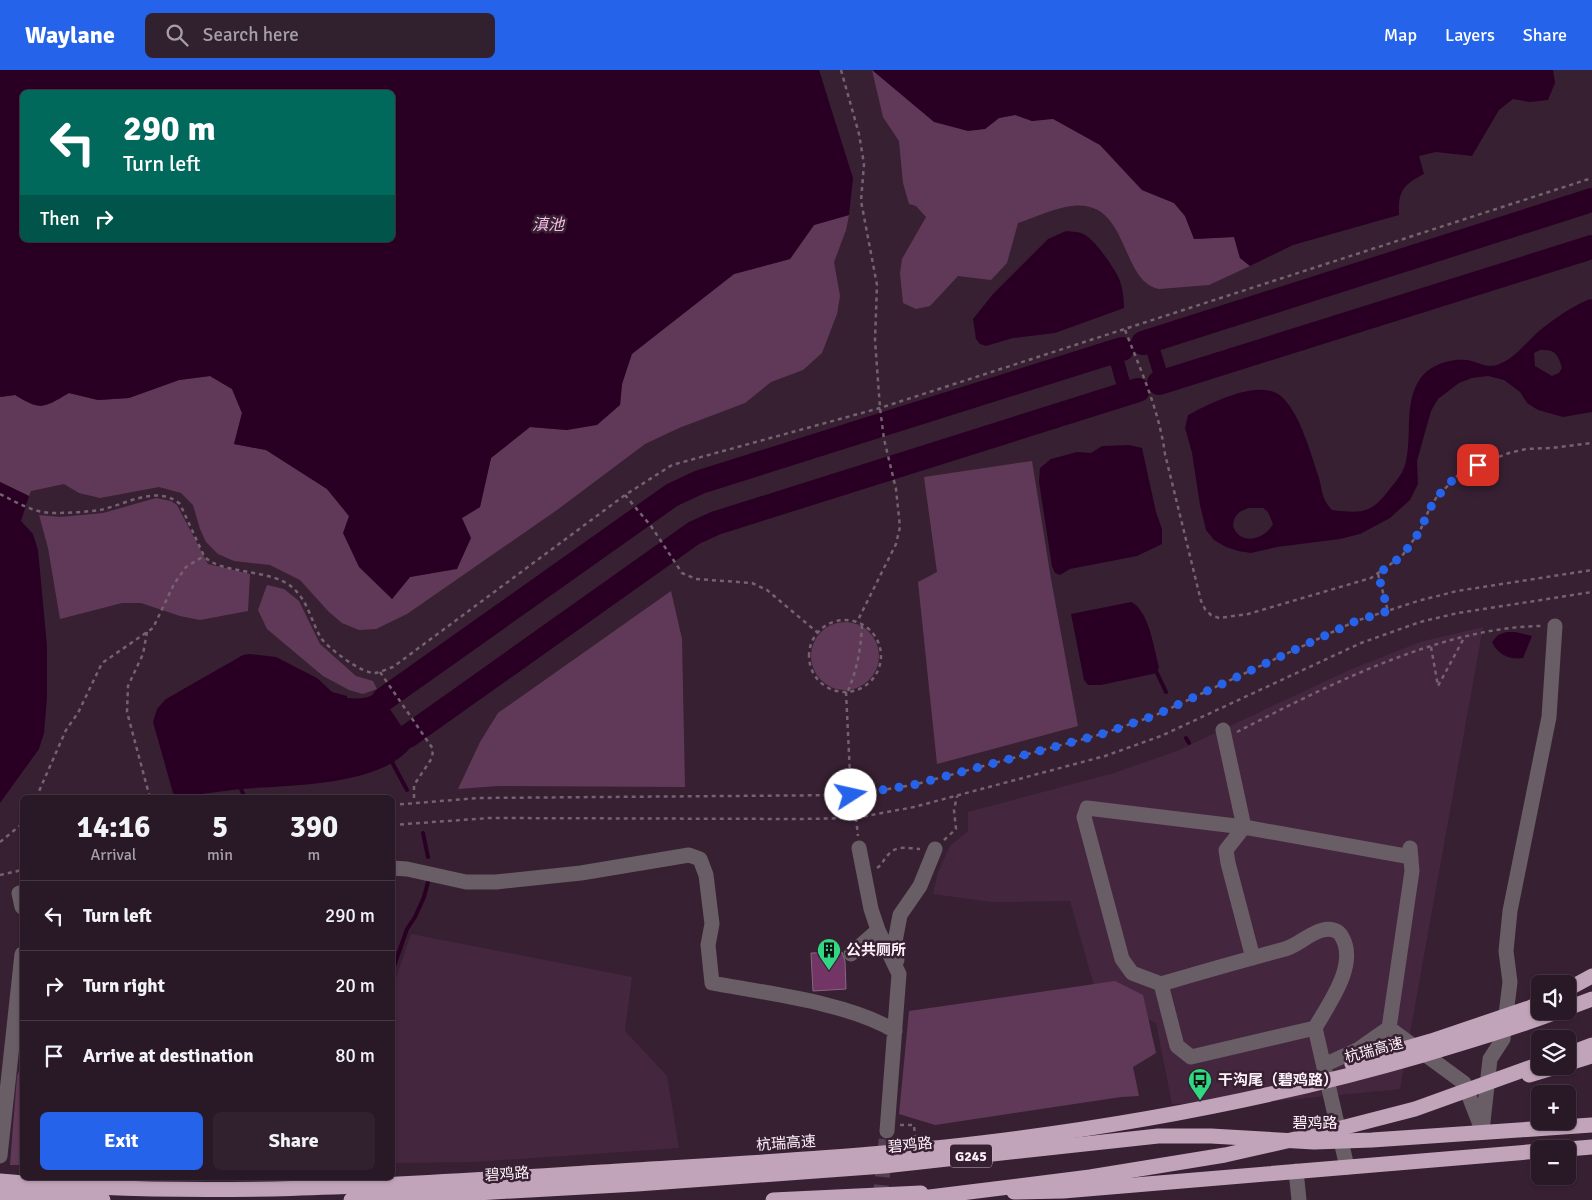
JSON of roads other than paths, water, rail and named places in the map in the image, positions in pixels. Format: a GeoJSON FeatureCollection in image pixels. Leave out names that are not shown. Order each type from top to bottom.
{"type":"FeatureCollection","features":[{"type":"Feature","properties":{"kind":"highway"},"geometry":{"type":"LineString","coordinates":[[1576,985],[1592,976]]}},
{"type":"Feature","properties":{"kind":"highway"},"geometry":{"type":"LineString","coordinates":[[1576,1005],[1592,999]]}},
{"type":"Feature","properties":{"kind":"highway"},"geometry":{"type":"LineString","coordinates":[[1132,1121],[1332,1070],[1431,1041],[1531,1007]]}},
{"type":"Feature","properties":{"kind":"highway","name":"杭瑞高速"},"geometry":{"type":"LineString","coordinates":[[0,1182],[71,1187],[202,1191],[389,1186],[820,1158],[979,1143],[1132,1121],[1259,1096],[1344,1077],[1484,1037],[1533,1020]]}},
{"type":"Feature","properties":{"kind":"highway"},"geometry":{"type":"LineString","coordinates":[[1576,1051],[1592,1045]]}},
{"type":"Feature","properties":{"kind":"highway"},"geometry":{"type":"LineString","coordinates":[[1576,1061],[1592,1056]]}},
{"type":"Feature","properties":{"kind":"highway"},"geometry":{"type":"LineString","coordinates":[[1415,1109],[1531,1067]]}},
{"type":"Feature","properties":{"kind":"highway"},"geometry":{"type":"LineString","coordinates":[[905,1200],[1042,1184],[1208,1158],[1322,1133],[1415,1109],[1531,1074]]}},
{"type":"Feature","properties":{"kind":"highway","name":"碧鸡路"},"geometry":{"type":"LineString","coordinates":[[351,1200],[647,1183],[884,1166],[1158,1136],[1211,1136],[1314,1142],[1592,1125]]}},
{"type":"Feature","properties":{"kind":"highway"},"geometry":{"type":"LineString","coordinates":[[1576,1148],[1592,1147]]}},
{"type":"Feature","properties":{"kind":"highway"},"geometry":{"type":"LineString","coordinates":[[773,1200],[881,1194],[1063,1191],[1531,1152]]}},
{"type":"Feature","properties":{"kind":"highway"},"geometry":{"type":"LineString","coordinates":[[0,1193],[103,1200]]}},
{"type":"Feature","properties":{"kind":"street"},"geometry":{"type":"LineString","coordinates":[[1482,1131],[1490,1059],[1503,1039],[1510,982],[1506,951],[1510,911],[1549,716],[1555,626]]}},
{"type":"Feature","properties":{"kind":"street"},"geometry":{"type":"LineString","coordinates":[[1224,734],[1244,827]]}},
{"type":"Feature","properties":{"kind":"street"},"geometry":{"type":"LineString","coordinates":[[1324,1065],[1360,1050],[1389,1028],[1412,871],[1410,852],[1244,827],[1087,808],[1084,817],[1122,959],[1132,973],[1161,984],[1290,947],[1323,929],[1336,930],[1342,935],[1347,947],[1346,964],[1341,980],[1315,1028],[1347,1167]]}},
{"type":"Feature","properties":{"kind":"street"},"geometry":{"type":"LineString","coordinates":[[1244,827],[1226,850],[1253,958]]}},
{"type":"Feature","properties":{"kind":"street"},"geometry":{"type":"LineString","coordinates":[[859,848],[871,909],[878,930],[899,974]]}},
{"type":"Feature","properties":{"kind":"street"},"geometry":{"type":"LineString","coordinates":[[887,1131],[899,974],[894,947],[900,915],[920,886],[934,849]]}},
{"type":"Feature","properties":{"kind":"street"},"geometry":{"type":"LineString","coordinates":[[395,868],[407,869],[466,882],[496,882],[581,873],[689,855],[700,860],[706,875],[712,924],[708,945],[712,983],[834,1008],[879,1021],[895,1031]]}},
{"type":"Feature","properties":{"kind":"street"},"geometry":{"type":"LineString","coordinates":[[851,954],[878,930]]}},
{"type":"Feature","properties":{"kind":"street"},"geometry":{"type":"LineString","coordinates":[[0,1156],[20,972]]}},
{"type":"Feature","properties":{"kind":"street"},"geometry":{"type":"LineString","coordinates":[[1161,984],[1177,1046],[1191,1057],[1315,1028]]}},
{"type":"Feature","properties":{"kind":"street"},"geometry":{"type":"LineString","coordinates":[[1389,1028],[1464,1083],[1482,1131]]}},
{"type":"Feature","properties":{"kind":"street"},"geometry":{"type":"LineString","coordinates":[[1296,1171],[1299,1200]]}},
{"type":"Feature","properties":{"kind":"water","name":"滇池"},"geometry":{"type":"Polygon","coordinates":[[[0,70],[819,70],[853,178],[849,215],[814,225],[790,259],[734,274],[632,354],[622,384],[620,405],[597,425],[567,430],[530,427],[491,458],[480,507],[462,518],[471,538],[457,569],[410,577],[392,599],[359,567],[343,533],[349,516],[327,489],[266,450],[234,444],[242,413],[232,389],[210,376],[179,380],[129,398],[98,400],[69,393],[42,406],[31,404],[15,395],[0,397],[0,70]]]}},
{"type":"Feature","properties":{"kind":"water"},"geometry":{"type":"Polygon","coordinates":[[[872,70],[1553,70],[1555,83],[1548,100],[1530,102],[1513,99],[1499,110],[1472,156],[1436,152],[1419,156],[1424,174],[1407,185],[1403,190],[1399,215],[1293,245],[1250,266],[1240,258],[1234,237],[1194,239],[1185,216],[1174,203],[1142,190],[1100,145],[1053,119],[1032,121],[1015,115],[999,118],[985,129],[968,131],[934,122],[872,70]]]}},
{"type":"Feature","properties":{"kind":"water"},"geometry":{"type":"Polygon","coordinates":[[[1066,231],[1085,235],[1105,256],[1120,281],[1124,308],[1055,333],[1013,338],[986,346],[980,344],[976,339],[973,319],[993,294],[1048,239],[1066,231]]]}},
{"type":"Feature","properties":{"kind":"water"},"geometry":{"type":"Polygon","coordinates":[[[1592,300],[1592,412],[1563,417],[1538,410],[1527,403],[1520,392],[1504,380],[1488,376],[1472,378],[1459,383],[1438,399],[1431,411],[1417,461],[1418,484],[1410,500],[1390,518],[1360,534],[1251,553],[1226,547],[1214,540],[1206,530],[1192,453],[1185,428],[1188,415],[1209,404],[1236,394],[1263,390],[1275,392],[1290,406],[1300,424],[1328,505],[1332,510],[1357,512],[1376,504],[1404,469],[1412,399],[1415,388],[1424,374],[1435,366],[1447,361],[1467,360],[1489,366],[1504,362],[1516,354],[1549,323],[1584,302],[1592,300]],[[1540,350],[1534,353],[1535,366],[1552,376],[1559,373],[1562,368],[1555,353],[1549,350],[1540,350]],[[1249,508],[1238,514],[1233,526],[1241,536],[1252,539],[1264,534],[1273,524],[1268,512],[1263,508],[1249,508]]]}},
{"type":"Feature","properties":{"kind":"water"},"geometry":{"type":"Polygon","coordinates":[[[1129,445],[1142,448],[1156,512],[1162,529],[1162,544],[1137,556],[1070,569],[1060,575],[1055,573],[1052,566],[1039,482],[1040,468],[1051,459],[1077,452],[1091,453],[1102,446],[1129,445]]]}},
{"type":"Feature","properties":{"kind":"water"},"geometry":{"type":"Polygon","coordinates":[[[0,482],[29,496],[21,521],[33,534],[38,550],[47,646],[47,698],[44,733],[39,749],[0,803],[0,482]]]}},
{"type":"Feature","properties":{"kind":"water"},"geometry":{"type":"Polygon","coordinates":[[[1131,602],[1137,606],[1146,621],[1159,667],[1157,673],[1101,685],[1088,685],[1084,680],[1071,614],[1131,602]]]}},
{"type":"Feature","properties":{"kind":"water"},"geometry":{"type":"Polygon","coordinates":[[[1506,632],[1532,636],[1523,658],[1505,656],[1495,647],[1492,642],[1498,635],[1506,632]]]}},
{"type":"Feature","properties":{"kind":"water"},"geometry":{"type":"Polygon","coordinates":[[[243,655],[276,657],[317,678],[332,692],[347,696],[347,698],[364,698],[378,691],[413,744],[399,758],[380,769],[334,781],[196,795],[177,795],[173,793],[153,722],[157,709],[166,699],[243,655]]]}},
{"type":"Feature","properties":{"kind":"waterway"},"geometry":{"type":"LineString","coordinates":[[1143,343],[1592,200]]}},
{"type":"Feature","properties":{"kind":"waterway"},"geometry":{"type":"LineString","coordinates":[[1159,383],[1592,247]]}},
{"type":"Feature","properties":{"kind":"waterway"},"geometry":{"type":"LineString","coordinates":[[1150,340],[1163,382]]}},
{"type":"Feature","properties":{"kind":"waterway"},"geometry":{"type":"LineString","coordinates":[[384,699],[672,495],[700,482],[1122,349]]}},
{"type":"Feature","properties":{"kind":"waterway"},"geometry":{"type":"LineString","coordinates":[[1114,351],[1126,393]]}},
{"type":"Feature","properties":{"kind":"waterway"},"geometry":{"type":"LineString","coordinates":[[408,736],[694,533],[716,523],[1138,390]]}},
{"type":"Feature","properties":{"kind":"waterway"},"geometry":{"type":"LineString","coordinates":[[1157,673],[1166,692]]}},
{"type":"Feature","properties":{"kind":"waterway"},"geometry":{"type":"LineString","coordinates":[[1186,738],[1189,743]]}},
{"type":"Feature","properties":{"kind":"waterway"},"geometry":{"type":"LineString","coordinates":[[392,762],[407,790]]}},
{"type":"Feature","properties":{"kind":"waterway"},"geometry":{"type":"LineString","coordinates":[[241,789],[244,795]]}},
{"type":"Feature","properties":{"kind":"waterway"},"geometry":{"type":"LineString","coordinates":[[423,833],[428,857]]}},
{"type":"Feature","properties":{"kind":"waterway"},"geometry":{"type":"LineString","coordinates":[[395,963],[407,929],[424,897],[428,882]]}},
{"type":"Feature","properties":{"kind":"tunnel"},"geometry":{"type":"LineString","coordinates":[[880,1200],[887,1131]]}},
{"type":"Feature","properties":{"kind":"place","name":"公共厕所"},"geometry":{"type":"Point","coordinates":[829,971]}},
{"type":"Feature","properties":{"kind":"place","name":"干沟尾（碧鸡路）"},"geometry":{"type":"Point","coordinates":[1200,1101]}}]}
